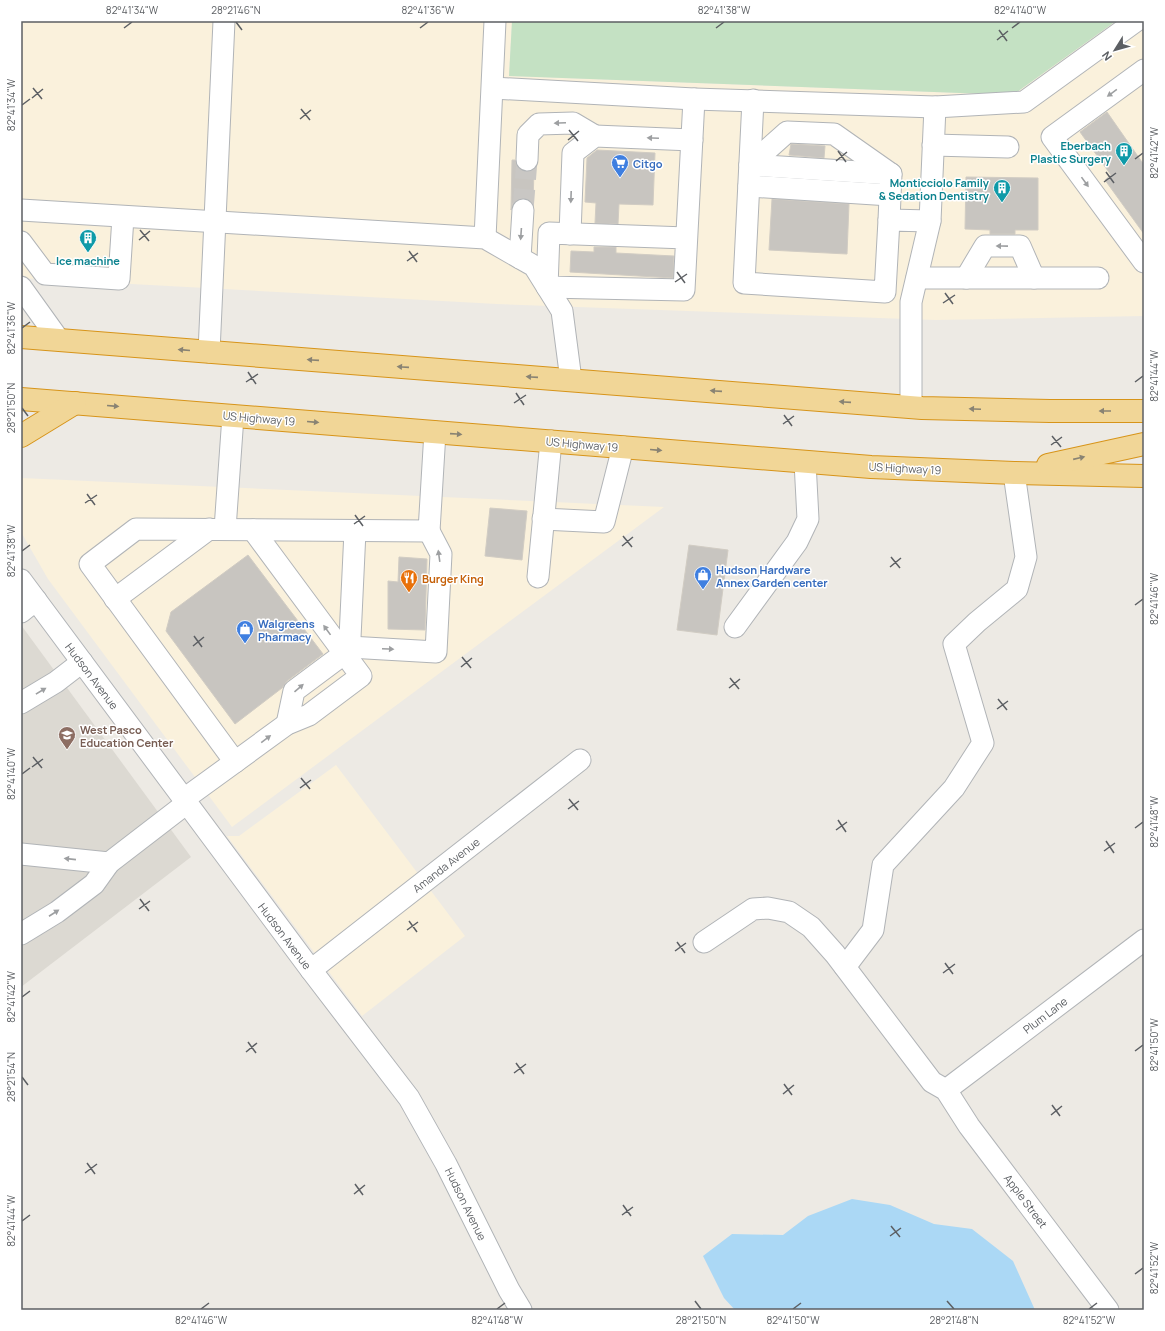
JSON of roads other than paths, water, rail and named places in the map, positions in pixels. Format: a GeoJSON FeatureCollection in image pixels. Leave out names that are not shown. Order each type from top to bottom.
{"type":"FeatureCollection","features":[{"type":"Feature","properties":{"kind":"highway"},"geometry":{"type":"LineString","coordinates":[[21,337],[911,407],[1050,412],[1144,411]]}},
{"type":"Feature","properties":{"kind":"highway","name":"US Highway 19"},"geometry":{"type":"LineString","coordinates":[[21,399],[871,467],[1014,473],[1144,476]]}},
{"type":"Feature","properties":{"kind":"highway"},"geometry":{"type":"LineString","coordinates":[[21,436],[74,403]]}},
{"type":"Feature","properties":{"kind":"highway"},"geometry":{"type":"LineString","coordinates":[[1014,473],[1144,444]]}},
{"type":"Feature","properties":{"kind":"street"},"geometry":{"type":"LineString","coordinates":[[209,352],[224,21]]}},
{"type":"Feature","properties":{"kind":"street"},"geometry":{"type":"LineString","coordinates":[[485,238],[495,21]]}},
{"type":"Feature","properties":{"kind":"street"},"geometry":{"type":"LineString","coordinates":[[492,88],[694,99],[935,107],[1024,102],[1136,21]]}},
{"type":"Feature","properties":{"kind":"street"},"geometry":{"type":"LineString","coordinates":[[1144,70],[1052,137],[1144,262]]}},
{"type":"Feature","properties":{"kind":"street"},"geometry":{"type":"LineString","coordinates":[[547,287],[684,290],[694,99]]}},
{"type":"Feature","properties":{"kind":"street"},"geometry":{"type":"LineString","coordinates":[[753,100],[756,166],[744,283],[885,292],[891,185],[873,161],[834,134],[787,132],[756,166]]}},
{"type":"Feature","properties":{"kind":"street"},"geometry":{"type":"LineString","coordinates":[[911,407],[911,302],[930,221],[935,107]]}},
{"type":"Feature","properties":{"kind":"street"},"geometry":{"type":"LineString","coordinates":[[527,160],[528,135],[539,124],[573,123],[595,136],[692,140]]}},
{"type":"Feature","properties":{"kind":"street"},"geometry":{"type":"LineString","coordinates":[[570,234],[573,153],[595,136]]}},
{"type":"Feature","properties":{"kind":"street"},"geometry":{"type":"LineString","coordinates":[[933,145],[1008,147]]}},
{"type":"Feature","properties":{"kind":"street"},"geometry":{"type":"LineString","coordinates":[[756,166],[873,161]]}},
{"type":"Feature","properties":{"kind":"street"},"geometry":{"type":"LineString","coordinates":[[756,166],[891,185]]}},
{"type":"Feature","properties":{"kind":"street"},"geometry":{"type":"LineString","coordinates":[[21,210],[485,238],[534,266],[562,311],[571,380]]}},
{"type":"Feature","properties":{"kind":"street"},"geometry":{"type":"LineString","coordinates":[[520,258],[523,210]]}},
{"type":"Feature","properties":{"kind":"street"},"geometry":{"type":"LineString","coordinates":[[21,242],[45,274],[119,279],[123,217]]}},
{"type":"Feature","properties":{"kind":"street"},"geometry":{"type":"LineString","coordinates":[[889,220],[930,221]]}},
{"type":"Feature","properties":{"kind":"street"},"geometry":{"type":"LineString","coordinates":[[547,287],[549,233],[686,238]]}},
{"type":"Feature","properties":{"kind":"street"},"geometry":{"type":"LineString","coordinates":[[966,278],[985,246],[1020,246],[1034,278]]}},
{"type":"Feature","properties":{"kind":"street"},"geometry":{"type":"LineString","coordinates":[[917,278],[1098,278]]}},
{"type":"Feature","properties":{"kind":"street"},"geometry":{"type":"LineString","coordinates":[[21,287],[59,340]]}},
{"type":"Feature","properties":{"kind":"street"},"geometry":{"type":"LineString","coordinates":[[115,598],[217,529],[233,416]]}},
{"type":"Feature","properties":{"kind":"street"},"geometry":{"type":"LineString","coordinates":[[287,724],[294,691],[348,653],[436,652],[440,554],[429,531],[435,432]]}},
{"type":"Feature","properties":{"kind":"street"},"geometry":{"type":"LineString","coordinates":[[538,577],[551,441]]}},
{"type":"Feature","properties":{"kind":"street"},"geometry":{"type":"LineString","coordinates":[[544,519],[604,522],[623,447]]}},
{"type":"Feature","properties":{"kind":"street"},"geometry":{"type":"LineString","coordinates":[[735,627],[797,542],[808,519],[805,462]]}},
{"type":"Feature","properties":{"kind":"street"},"geometry":{"type":"LineString","coordinates":[[845,967],[873,930],[883,865],[954,788],[983,743],[954,644],[1016,589],[1026,557],[1014,473]]}},
{"type":"Feature","properties":{"kind":"street"},"geometry":{"type":"LineString","coordinates":[[235,762],[90,564],[136,529],[429,531]]}},
{"type":"Feature","properties":{"kind":"street"},"geometry":{"type":"LineString","coordinates":[[21,934],[56,912],[94,884],[109,863],[235,762],[287,724],[309,715],[362,676],[348,653],[253,530]]}},
{"type":"Feature","properties":{"kind":"street"},"geometry":{"type":"LineString","coordinates":[[348,653],[355,531]]}},
{"type":"Feature","properties":{"kind":"street","name":"Hudson Avenue"},"geometry":{"type":"LineString","coordinates":[[21,580],[29,606],[82,662],[311,970],[409,1098],[446,1164],[508,1290],[521,1310]]}},
{"type":"Feature","properties":{"kind":"street"},"geometry":{"type":"LineString","coordinates":[[21,703],[56,682],[82,662]]}},
{"type":"Feature","properties":{"kind":"street","name":"Amanda Avenue"},"geometry":{"type":"LineString","coordinates":[[311,970],[580,760]]}},
{"type":"Feature","properties":{"kind":"street"},"geometry":{"type":"LineString","coordinates":[[21,854],[109,863]]}},
{"type":"Feature","properties":{"kind":"street"},"geometry":{"type":"LineString","coordinates":[[704,942],[753,909],[768,908],[789,912],[810,927],[845,967],[932,1082],[946,1090]]}},
{"type":"Feature","properties":{"kind":"street","name":"Plum Lane"},"geometry":{"type":"LineString","coordinates":[[946,1090],[1144,940]]}},
{"type":"Feature","properties":{"kind":"street","name":"Apple Street"},"geometry":{"type":"LineString","coordinates":[[946,1090],[969,1126],[1108,1310]]}},
{"type":"Feature","properties":{"kind":"water"},"geometry":{"type":"Polygon","coordinates":[[[852,1199],[890,1205],[934,1224],[972,1229],[1013,1261],[1035,1310],[735,1310],[724,1298],[703,1256],[732,1234],[783,1235],[808,1216],[852,1199]]]}},
{"type":"Feature","properties":{"kind":"tunnel"},"geometry":{"type":"LineString","coordinates":[[523,210],[527,160]]}},
{"type":"Feature","properties":{"kind":"place","name":"Eberbach Plastic Surgery"},"geometry":{"type":"Point","coordinates":[1124,166]}},
{"type":"Feature","properties":{"kind":"place","name":"Citgo"},"geometry":{"type":"Point","coordinates":[620,178]}},
{"type":"Feature","properties":{"kind":"place","name":"Monticciolo Family & Sedation Dentistry"},"geometry":{"type":"Point","coordinates":[1002,203]}},
{"type":"Feature","properties":{"kind":"place","name":"Ice machine"},"geometry":{"type":"Point","coordinates":[88,253]}},
{"type":"Feature","properties":{"kind":"place","name":"Hudson Hardware Annex Garden center"},"geometry":{"type":"Point","coordinates":[703,590]}},
{"type":"Feature","properties":{"kind":"place","name":"Burger King"},"geometry":{"type":"Point","coordinates":[409,593]}},
{"type":"Feature","properties":{"kind":"place","name":"Walgreens Pharmacy"},"geometry":{"type":"Point","coordinates":[245,644]}},
{"type":"Feature","properties":{"kind":"place","name":"West Pasco Education Center"},"geometry":{"type":"Point","coordinates":[67,750]}}]}
